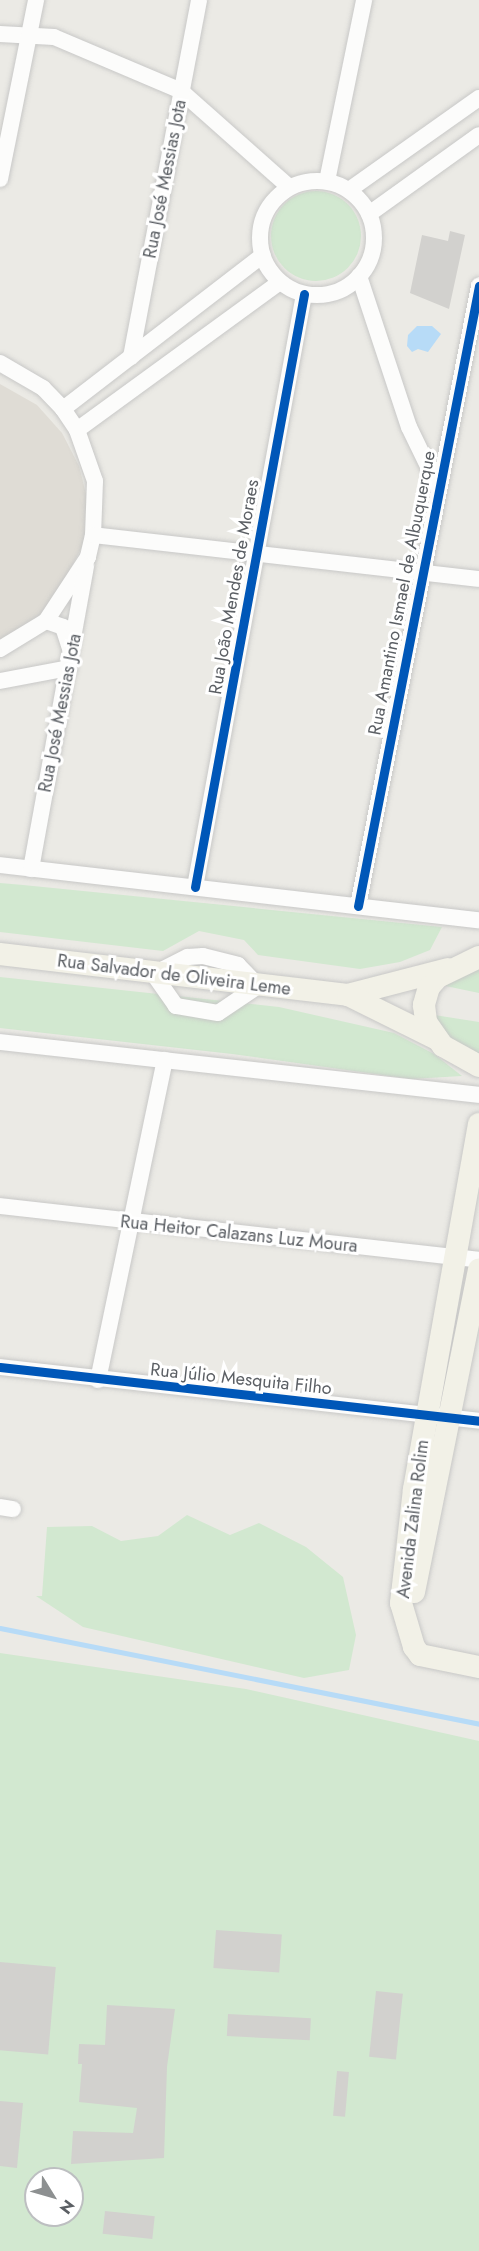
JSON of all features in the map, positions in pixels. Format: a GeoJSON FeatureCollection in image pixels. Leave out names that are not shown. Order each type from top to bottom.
{"type":"FeatureCollection","features":[{"type":"Feature","properties":{"kind":"main road","name":"Rua Salvador de Oliveira Leme"},"geometry":{"type":"LineString","coordinates":[[0,954],[258,987],[348,994]]}},
{"type":"Feature","properties":{"kind":"main road"},"geometry":{"type":"LineString","coordinates":[[348,994],[448,969],[479,957]]}},
{"type":"Feature","properties":{"kind":"main road"},"geometry":{"type":"LineString","coordinates":[[437,1039],[426,1022],[424,1005],[429,987],[448,969]]}},
{"type":"Feature","properties":{"kind":"main road"},"geometry":{"type":"LineString","coordinates":[[348,994],[437,1039],[479,1066]]}},
{"type":"Feature","properties":{"kind":"main road","name":"Avenida Zalina Rolim"},"geometry":{"type":"LineString","coordinates":[[407,1626],[401,1603],[404,1561],[427,1416],[479,1124]]}},
{"type":"Feature","properties":{"kind":"main road","name":"Avenida Zalina Rolim"},"geometry":{"type":"LineString","coordinates":[[407,1626],[479,1269]]}},
{"type":"Feature","properties":{"kind":"main road"},"geometry":{"type":"LineString","coordinates":[[407,1626],[414,1647],[428,1659],[479,1667]]}},
{"type":"Feature","properties":{"kind":"street"},"geometry":{"type":"LineString","coordinates":[[0,179],[36,0]]}},
{"type":"Feature","properties":{"kind":"street","name":"Rua José Messias Jota"},"geometry":{"type":"LineString","coordinates":[[131,357],[199,0]]}},
{"type":"Feature","properties":{"kind":"street"},"geometry":{"type":"LineString","coordinates":[[327,181],[364,0]]}},
{"type":"Feature","properties":{"kind":"street"},"geometry":{"type":"LineString","coordinates":[[0,34],[54,36],[181,91],[288,186]]}},
{"type":"Feature","properties":{"kind":"street"},"geometry":{"type":"LineString","coordinates":[[349,190],[479,98]]}},
{"type":"Feature","properties":{"kind":"street"},"geometry":{"type":"LineString","coordinates":[[369,214],[479,135]]}},
{"type":"Feature","properties":{"kind":"street"},"geometry":{"type":"LineString","coordinates":[[327,181],[349,190],[369,214],[374,243],[359,276],[330,294],[304,294],[280,282],[263,255],[260,228],[269,207],[288,186],[327,181]]}},
{"type":"Feature","properties":{"kind":"street"},"geometry":{"type":"LineString","coordinates":[[63,409],[263,255]]}},
{"type":"Feature","properties":{"kind":"street"},"geometry":{"type":"LineString","coordinates":[[359,276],[409,427],[438,485]]}},
{"type":"Feature","properties":{"kind":"street"},"geometry":{"type":"LineString","coordinates":[[77,430],[280,282]]}},
{"type":"Feature","properties":{"kind":"street","name":"Rua Amantino Ismael de Albuquerque"},"geometry":{"type":"LineString","coordinates":[[358,906],[425,572],[438,485],[479,286]]}},
{"type":"Feature","properties":{"kind":"street","name":"Rua João Mendes de Moraes"},"geometry":{"type":"LineString","coordinates":[[195,886],[304,294]]}},
{"type":"Feature","properties":{"kind":"street","name":"Rua José Messias Jota"},"geometry":{"type":"LineString","coordinates":[[0,363],[43,388],[63,409],[77,430],[95,481],[93,535],[31,869]]}},
{"type":"Feature","properties":{"kind":"street"},"geometry":{"type":"LineString","coordinates":[[93,535],[258,551],[479,579]]}},
{"type":"Feature","properties":{"kind":"street"},"geometry":{"type":"LineString","coordinates":[[0,649],[46,621],[88,557]]}},
{"type":"Feature","properties":{"kind":"street"},"geometry":{"type":"LineString","coordinates":[[0,681],[70,663],[67,632],[57,622],[46,621]]}},
{"type":"Feature","properties":{"kind":"street"},"geometry":{"type":"LineString","coordinates":[[0,865],[479,920]]}},
{"type":"Feature","properties":{"kind":"street"},"geometry":{"type":"LineString","coordinates":[[154,974],[176,1006],[218,1013],[258,987]]}},
{"type":"Feature","properties":{"kind":"street"},"geometry":{"type":"LineString","coordinates":[[0,1041],[479,1095]]}},
{"type":"Feature","properties":{"kind":"street"},"geometry":{"type":"LineString","coordinates":[[98,1380],[129,1222],[165,1060]]}},
{"type":"Feature","properties":{"kind":"street","name":"Rua Heitor Calazans Luz Moura"},"geometry":{"type":"LineString","coordinates":[[0,1206],[479,1260]]}},
{"type":"Feature","properties":{"kind":"street","name":"Rua Júlio Mesquita Filho"},"geometry":{"type":"LineString","coordinates":[[0,1367],[98,1380],[479,1421]]}},
{"type":"Feature","properties":{"kind":"shaded area"},"geometry":{"type":"Polygon","coordinates":[[[0,384],[37,405],[62,433],[79,466],[88,502],[86,539],[52,605],[28,632],[0,646],[0,384]]]}},
{"type":"Feature","properties":{"kind":"green space"},"geometry":{"type":"Polygon","coordinates":[[[316,191],[333,194],[348,204],[358,219],[361,236],[358,253],[348,268],[333,278],[316,281],[299,278],[284,268],[274,253],[271,236],[274,219],[284,204],[299,194],[316,191]]]}},
{"type":"Feature","properties":{"kind":"green space"},"geometry":{"type":"Polygon","coordinates":[[[0,883],[442,927],[430,950],[400,962],[360,969],[258,955],[244,940],[199,931],[163,951],[0,932],[0,883]]]}},
{"type":"Feature","properties":{"kind":"green space"},"geometry":{"type":"Polygon","coordinates":[[[479,968],[479,993],[436,984],[479,968]]]}},
{"type":"Feature","properties":{"kind":"green space"},"geometry":{"type":"Polygon","coordinates":[[[0,977],[279,1007],[394,1033],[434,1054],[462,1076],[411,1079],[232,1054],[0,1028],[0,977]]]}},
{"type":"Feature","properties":{"kind":"green space"},"geometry":{"type":"Polygon","coordinates":[[[428,1014],[479,1022],[479,1055],[439,1032],[428,1014]]]}},
{"type":"Feature","properties":{"kind":"green space"},"geometry":{"type":"Polygon","coordinates":[[[187,1515],[230,1535],[259,1523],[306,1547],[343,1577],[356,1635],[349,1670],[304,1678],[83,1627],[36,1596],[42,1596],[47,1527],[92,1526],[121,1541],[158,1536],[187,1515]]]}},
{"type":"Feature","properties":{"kind":"green space"},"geometry":{"type":"Polygon","coordinates":[[[0,1653],[246,1689],[479,1741],[479,2251],[0,2251],[0,1653]]]}},
{"type":"Feature","properties":{"kind":"water"},"geometry":{"type":"Polygon","coordinates":[[[417,326],[432,326],[441,334],[428,352],[418,349],[412,352],[407,346],[408,335],[417,326]]]}},
{"type":"Feature","properties":{"kind":"building"},"geometry":{"type":"Polygon","coordinates":[[[450,231],[465,235],[449,309],[410,293],[422,235],[448,241],[450,231]]]}},
{"type":"Feature","properties":{"kind":"building"},"geometry":{"type":"Polygon","coordinates":[[[216,1930],[282,1935],[279,1973],[213,1968],[216,1930]]]}},
{"type":"Feature","properties":{"kind":"building"},"geometry":{"type":"Polygon","coordinates":[[[0,1962],[56,1967],[48,2055],[0,2050],[0,1962]]]}},
{"type":"Feature","properties":{"kind":"building"},"geometry":{"type":"Polygon","coordinates":[[[376,1991],[403,1994],[396,2059],[369,2057],[376,1991]]]}},
{"type":"Feature","properties":{"kind":"building"},"geometry":{"type":"Polygon","coordinates":[[[107,2005],[175,2009],[167,2067],[164,2158],[71,2164],[73,2131],[133,2133],[137,2108],[79,2102],[82,2064],[78,2064],[79,2044],[105,2045],[107,2005]]]}},
{"type":"Feature","properties":{"kind":"building"},"geometry":{"type":"Polygon","coordinates":[[[228,2014],[311,2018],[310,2040],[227,2036],[228,2014]]]}},
{"type":"Feature","properties":{"kind":"building"},"geometry":{"type":"Polygon","coordinates":[[[337,2071],[349,2072],[345,2117],[333,2116],[337,2071]]]}},
{"type":"Feature","properties":{"kind":"building"},"geometry":{"type":"Polygon","coordinates":[[[0,2101],[23,2103],[17,2168],[0,2166],[0,2101]]]}},
{"type":"Feature","properties":{"kind":"building"},"geometry":{"type":"Polygon","coordinates":[[[105,2211],[155,2216],[152,2239],[103,2234],[105,2211]]]}},
{"type":"Feature","properties":{"kind":"waterway"},"geometry":{"type":"LineString","coordinates":[[0,1628],[479,1724]]}},
{"type":"Feature","properties":{"kind":"cycle path"},"geometry":{"type":"LineString","coordinates":[[358,906],[479,286]]}},
{"type":"Feature","properties":{"kind":"cycle path"},"geometry":{"type":"LineString","coordinates":[[195,887],[304,294]]}},
{"type":"Feature","properties":{"kind":"cycle path"},"geometry":{"type":"LineString","coordinates":[[0,1367],[479,1421]]}}]}
